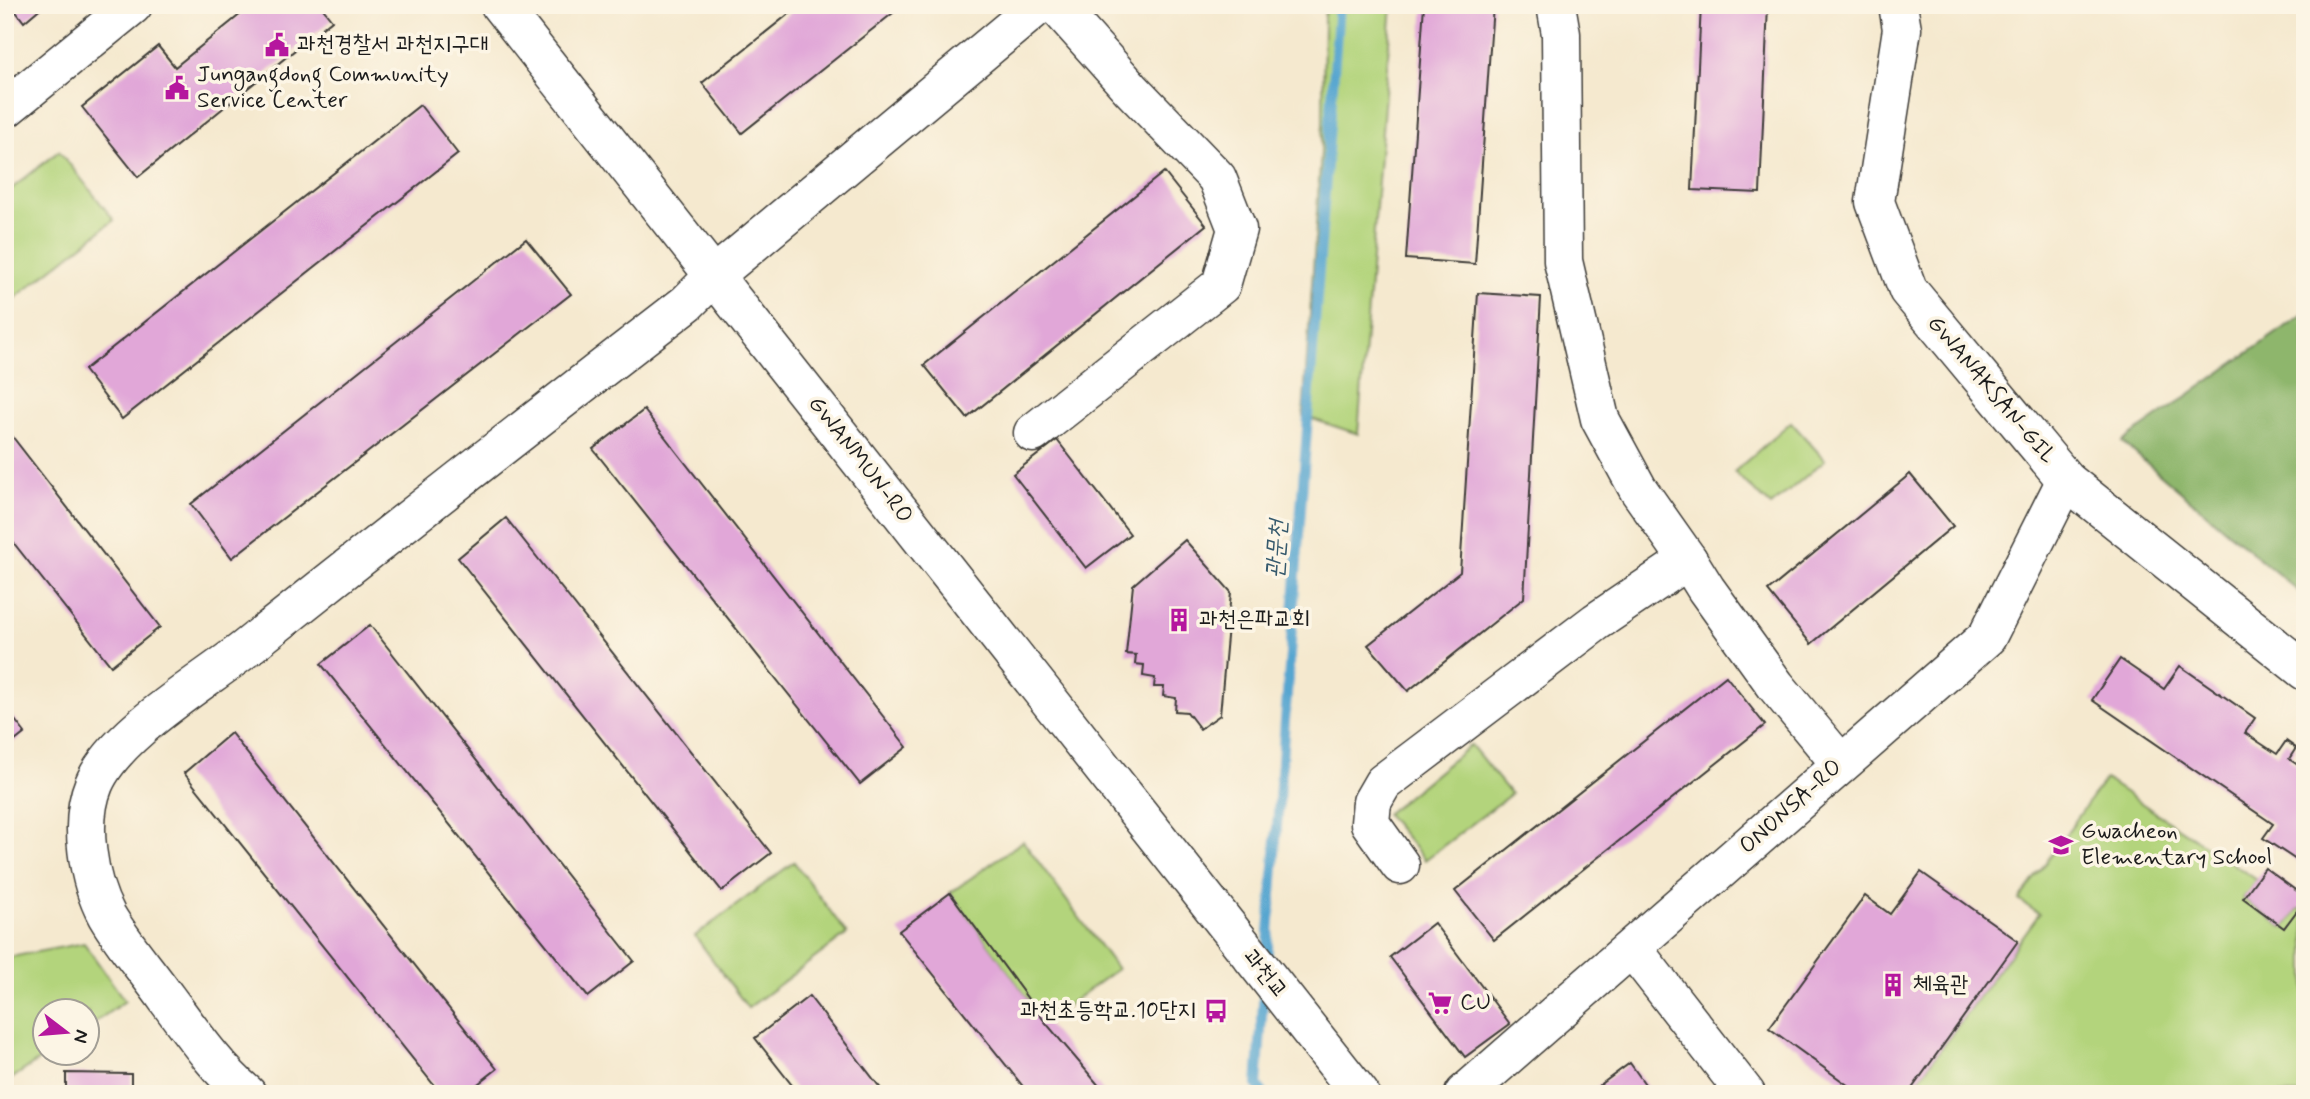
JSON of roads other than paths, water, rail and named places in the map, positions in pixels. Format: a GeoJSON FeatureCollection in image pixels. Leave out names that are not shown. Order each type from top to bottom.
{"type":"FeatureCollection","features":[{"type":"Feature","properties":{"kind":"street"},"geometry":{"type":"LineString","coordinates":[[5,109],[133,5]]}},
{"type":"Feature","properties":{"kind":"street","name":"GWANMUN-RO"},"geometry":{"type":"LineString","coordinates":[[500,5],[1219,917]]}},
{"type":"Feature","properties":{"kind":"street"},"geometry":{"type":"LineString","coordinates":[[247,1094],[197,1039],[107,916],[94,885],[86,836],[93,785],[107,762],[130,737],[230,661],[488,455],[687,303],[715,275],[1039,5]]}},
{"type":"Feature","properties":{"kind":"street"},"geometry":{"type":"LineString","coordinates":[[1033,433],[1221,285],[1237,229],[1217,178],[1131,89],[1056,5]]}},
{"type":"Feature","properties":{"kind":"street"},"geometry":{"type":"LineString","coordinates":[[1556,5],[1560,34],[1563,261],[1600,419],[1638,489],[1706,589],[1776,686],[1840,763]]}},
{"type":"Feature","properties":{"kind":"street","name":"GWANAKSAN-GIL"},"geometry":{"type":"LineString","coordinates":[[1898,5],[1902,29],[1875,202],[1908,290],[2066,480],[2305,671]]}},
{"type":"Feature","properties":{"kind":"street","name":"ONONSA-RO"},"geometry":{"type":"LineString","coordinates":[[1464,1094],[1987,636],[2066,480]]}},
{"type":"Feature","properties":{"kind":"street"},"geometry":{"type":"LineString","coordinates":[[1400,865],[1370,823],[1372,802],[1383,783],[1596,622],[1688,560]]}},
{"type":"Feature","properties":{"kind":"street","name":"과천교"},"geometry":{"type":"LineString","coordinates":[[1219,917],[1360,1094]]}},
{"type":"Feature","properties":{"kind":"street"},"geometry":{"type":"LineString","coordinates":[[1632,948],[1746,1094]]}},
{"type":"Feature","properties":{"kind":"waterway","name":"관문천"},"geometry":{"type":"LineString","coordinates":[[1267,959],[1339,5]]}},
{"type":"Feature","properties":{"kind":"waterway","name":"관문천"},"geometry":{"type":"LineString","coordinates":[[1264,989],[1257,1085],[1264,1094]]}},
{"type":"Feature","properties":{"kind":"place","name":"과천경찰서 과천지구대"},"geometry":{"type":"Point","coordinates":[277,45]}},
{"type":"Feature","properties":{"kind":"place","name":"Jungangdong Community Service Center"},"geometry":{"type":"Point","coordinates":[177,88]}},
{"type":"Feature","properties":{"kind":"place","name":"과천은파교회"},"geometry":{"type":"Point","coordinates":[1179,620]}},
{"type":"Feature","properties":{"kind":"place","name":"Gwacheon Elementary School"},"geometry":{"type":"Point","coordinates":[2061,845]}},
{"type":"Feature","properties":{"kind":"place","name":"체육관"},"geometry":{"type":"Point","coordinates":[1893,985]}},
{"type":"Feature","properties":{"kind":"place","name":"CU"},"geometry":{"type":"Point","coordinates":[1440,1003]}},
{"type":"Feature","properties":{"kind":"place","name":"과천초등학교.10단지"},"geometry":{"type":"Point","coordinates":[1216,1011]}}]}
